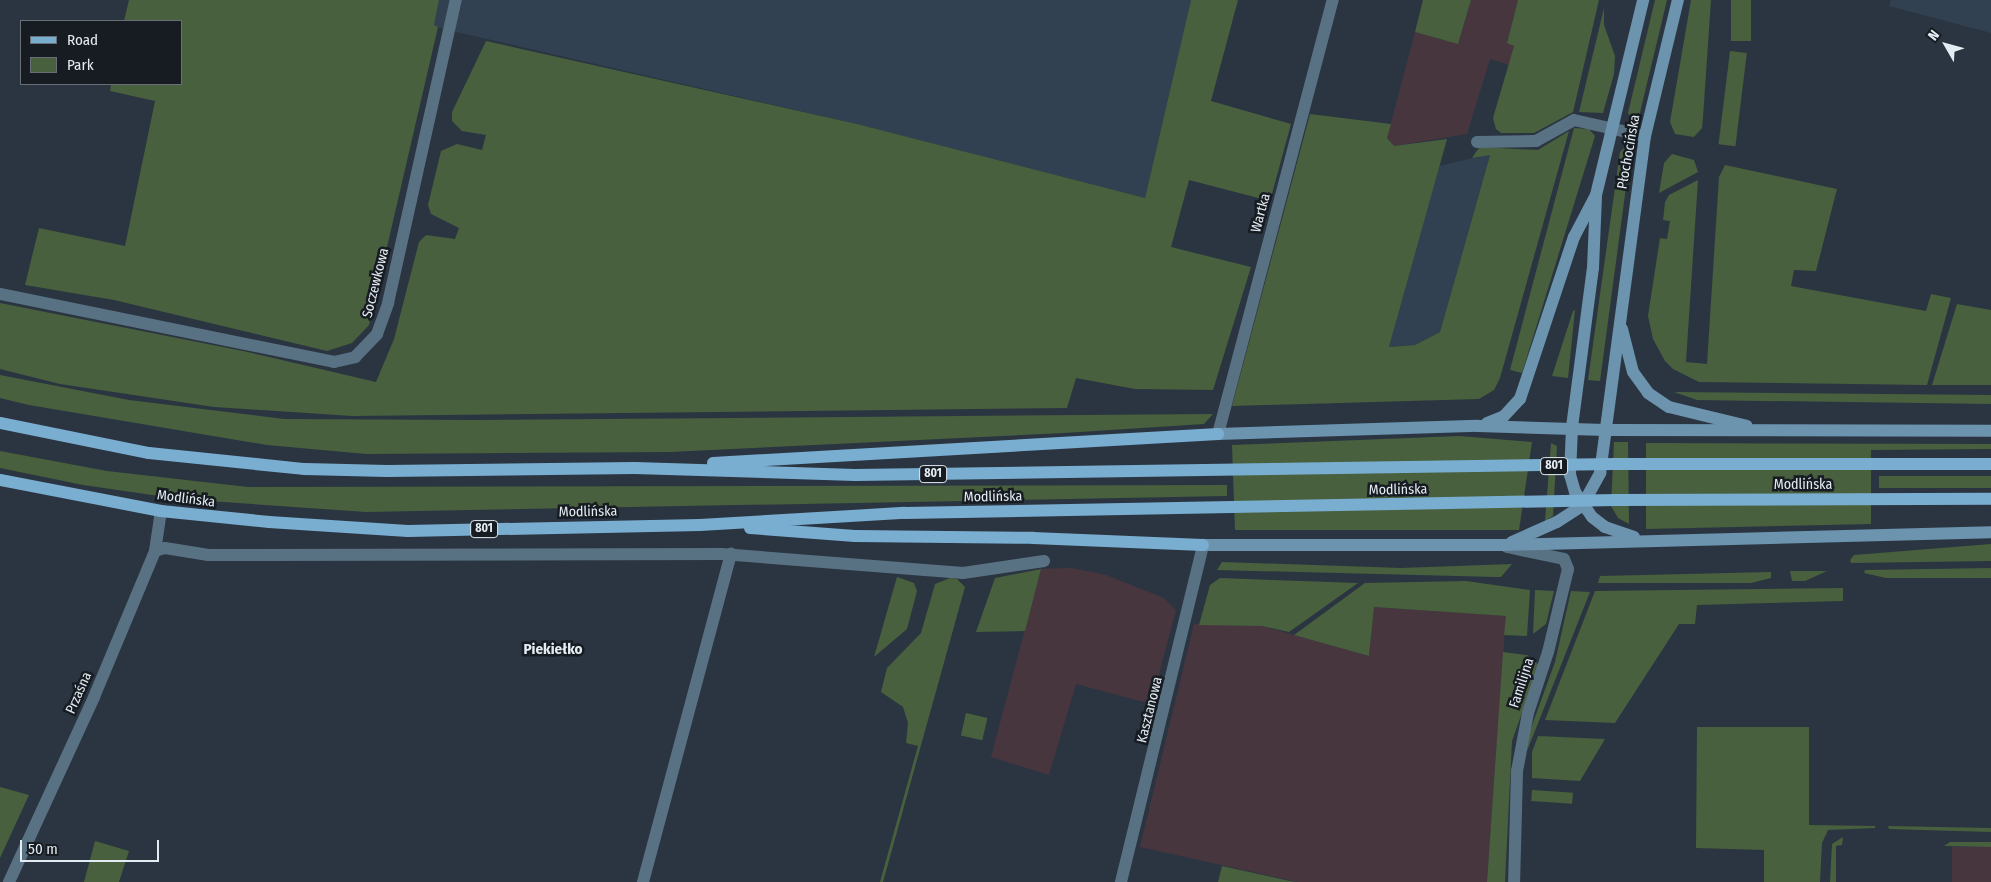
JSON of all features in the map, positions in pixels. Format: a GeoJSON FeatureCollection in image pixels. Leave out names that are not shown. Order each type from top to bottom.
{"type":"FeatureCollection","features":[{"type":"Feature","properties":{"kind":"main road","name":"Płochocińska"},"geometry":{"type":"LineString","coordinates":[[1641,540],[1605,527],[1582,506],[1571,482],[1572,427],[1593,268],[1596,195],[1643,0]]}},
{"type":"Feature","properties":{"kind":"main road","name":"Płochocińska"},"geometry":{"type":"LineString","coordinates":[[1502,546],[1557,522],[1582,506],[1600,472],[1620,312],[1646,136],[1678,0]]}},
{"type":"Feature","properties":{"kind":"main road","name":"Płochocińska"},"geometry":{"type":"LineString","coordinates":[[1478,426],[1504,416],[1520,400],[1574,237],[1596,195]]}},
{"type":"Feature","properties":{"kind":"main road","name":"Płochocińska"},"geometry":{"type":"LineString","coordinates":[[1620,312],[1624,345],[1633,372],[1648,393],[1669,407],[1768,430]]}},
{"type":"Feature","properties":{"kind":"main road","name":"Modlińska"},"geometry":{"type":"LineString","coordinates":[[0,423],[149,453],[305,469],[636,468],[855,475],[1231,472],[1615,464],[1991,464]]}},
{"type":"Feature","properties":{"kind":"main road"},"geometry":{"type":"LineString","coordinates":[[636,468],[1218,434],[1478,426],[1572,427],[1605,430],[1991,431]]}},
{"type":"Feature","properties":{"kind":"main road","name":"Modlińska"},"geometry":{"type":"LineString","coordinates":[[0,480],[161,511],[269,522],[408,531],[700,524],[905,513],[1616,500],[1991,500]]}},
{"type":"Feature","properties":{"kind":"main road"},"geometry":{"type":"LineString","coordinates":[[700,524],[855,536],[1033,538],[1203,545],[1502,546],[1641,540],[1991,532]]}},
{"type":"Feature","properties":{"kind":"street","name":"Soczewkowa"},"geometry":{"type":"LineString","coordinates":[[0,294],[334,362],[355,357],[377,334],[388,304],[456,0]]}},
{"type":"Feature","properties":{"kind":"street","name":"Wartka"},"geometry":{"type":"LineString","coordinates":[[1218,434],[1333,0]]}},
{"type":"Feature","properties":{"kind":"street"},"geometry":{"type":"LineString","coordinates":[[1477,142],[1536,142],[1574,120],[1646,136]]}},
{"type":"Feature","properties":{"kind":"street","name":"Przaśna"},"geometry":{"type":"LineString","coordinates":[[9,882],[94,697],[155,551],[161,511]]}},
{"type":"Feature","properties":{"kind":"street","name":"Kasztanowa"},"geometry":{"type":"LineString","coordinates":[[1121,882],[1203,545]]}},
{"type":"Feature","properties":{"kind":"street","name":"Familijna"},"geometry":{"type":"LineString","coordinates":[[1502,546],[1564,559],[1568,569],[1548,652],[1528,713],[1518,771],[1514,882]]}},
{"type":"Feature","properties":{"kind":"street"},"geometry":{"type":"LineString","coordinates":[[155,551],[165,548],[208,554],[732,554],[963,573],[1044,561]]}},
{"type":"Feature","properties":{"kind":"street"},"geometry":{"type":"LineString","coordinates":[[642,882],[732,554]]}},
{"type":"Feature","properties":{"kind":"shaded area"},"geometry":{"type":"Polygon","coordinates":[[[439,0],[1191,0],[1145,198],[857,124],[448,30],[434,26],[439,0]]]}},
{"type":"Feature","properties":{"kind":"shaded area"},"geometry":{"type":"Polygon","coordinates":[[[1471,0],[1518,0],[1507,42],[1514,46],[1509,65],[1490,59],[1467,134],[1394,146],[1387,138],[1415,32],[1458,44],[1471,0]]]}},
{"type":"Feature","properties":{"kind":"shaded area"},"geometry":{"type":"Polygon","coordinates":[[[1891,0],[1991,0],[1991,33],[1889,6],[1891,0]]]}},
{"type":"Feature","properties":{"kind":"shaded area"},"geometry":{"type":"Polygon","coordinates":[[[1490,154],[1440,332],[1415,345],[1389,347],[1439,166],[1490,154]]]}},
{"type":"Feature","properties":{"kind":"shaded area"},"geometry":{"type":"Polygon","coordinates":[[[1072,568],[1106,575],[1164,598],[1176,610],[1151,704],[1076,684],[1049,775],[991,757],[1041,569],[1072,568]]]}},
{"type":"Feature","properties":{"kind":"shaded area"},"geometry":{"type":"Polygon","coordinates":[[[1374,607],[1506,616],[1487,882],[1298,882],[1140,847],[1194,624],[1262,626],[1369,656],[1374,607]]]}},
{"type":"Feature","properties":{"kind":"shaded area"},"geometry":{"type":"Polygon","coordinates":[[[1952,847],[1991,847],[1991,882],[1952,882],[1952,847]]]}},
{"type":"Feature","properties":{"kind":"green space"},"geometry":{"type":"Polygon","coordinates":[[[129,0],[439,0],[434,25],[438,27],[369,325],[352,343],[327,351],[114,300],[25,285],[39,228],[125,246],[155,101],[110,91],[111,85],[182,85],[182,20],[124,20],[129,0]]]}},
{"type":"Feature","properties":{"kind":"green space"},"geometry":{"type":"Polygon","coordinates":[[[1191,0],[1238,0],[1211,101],[1291,124],[1270,201],[1189,180],[1171,247],[1251,267],[1213,390],[1135,389],[1076,378],[1067,408],[352,416],[214,407],[60,384],[0,369],[0,303],[243,351],[376,382],[394,339],[419,242],[426,235],[455,239],[459,228],[431,214],[428,205],[441,151],[457,144],[482,150],[486,135],[462,131],[452,121],[452,112],[486,41],[857,124],[1145,198],[1191,0]]]}},
{"type":"Feature","properties":{"kind":"green space"},"geometry":{"type":"Polygon","coordinates":[[[1423,0],[1471,0],[1458,44],[1415,32],[1423,0]]]}},
{"type":"Feature","properties":{"kind":"green space"},"geometry":{"type":"Polygon","coordinates":[[[1518,0],[1599,0],[1573,112],[1534,133],[1501,133],[1496,129],[1493,118],[1514,46],[1507,43],[1518,0]]]}},
{"type":"Feature","properties":{"kind":"green space"},"geometry":{"type":"Polygon","coordinates":[[[1655,0],[1667,0],[1637,125],[1634,124],[1628,113],[1655,0]]]}},
{"type":"Feature","properties":{"kind":"green space"},"geometry":{"type":"Polygon","coordinates":[[[1691,0],[1711,0],[1702,128],[1694,137],[1675,134],[1670,122],[1691,0]]]}},
{"type":"Feature","properties":{"kind":"green space"},"geometry":{"type":"Polygon","coordinates":[[[1731,0],[1751,0],[1751,41],[1731,41],[1731,0]]]}},
{"type":"Feature","properties":{"kind":"green space"},"geometry":{"type":"Polygon","coordinates":[[[1604,8],[1604,25],[1615,56],[1614,74],[1603,113],[1579,112],[1604,8]]]}},
{"type":"Feature","properties":{"kind":"green space"},"geometry":{"type":"Polygon","coordinates":[[[1730,51],[1747,53],[1735,146],[1719,144],[1730,51]]]}},
{"type":"Feature","properties":{"kind":"green space"},"geometry":{"type":"Polygon","coordinates":[[[1310,114],[1391,124],[1387,138],[1394,146],[1447,139],[1389,347],[1415,345],[1440,332],[1490,155],[1472,158],[1480,147],[1538,150],[1569,131],[1500,378],[1494,390],[1479,399],[1232,406],[1310,114]]]}},
{"type":"Feature","properties":{"kind":"green space"},"geometry":{"type":"Polygon","coordinates":[[[1574,128],[1589,129],[1595,136],[1522,373],[1510,370],[1574,128]]]}},
{"type":"Feature","properties":{"kind":"green space"},"geometry":{"type":"Polygon","coordinates":[[[1624,148],[1631,150],[1600,381],[1588,380],[1620,152],[1624,148]]]}},
{"type":"Feature","properties":{"kind":"green space"},"geometry":{"type":"Polygon","coordinates":[[[1672,154],[1694,160],[1698,172],[1659,193],[1664,163],[1672,154]]]}},
{"type":"Feature","properties":{"kind":"green space"},"geometry":{"type":"Polygon","coordinates":[[[1725,165],[1837,189],[1816,271],[1794,270],[1791,286],[1926,311],[1931,294],[1951,298],[1927,385],[1699,382],[1673,369],[1665,361],[1653,339],[1648,316],[1660,238],[1667,239],[1670,221],[1663,220],[1665,202],[1669,195],[1698,180],[1686,362],[1707,364],[1719,177],[1725,165]]]}},
{"type":"Feature","properties":{"kind":"green space"},"geometry":{"type":"Polygon","coordinates":[[[1957,304],[1991,310],[1991,385],[1932,385],[1957,304]]]}},
{"type":"Feature","properties":{"kind":"green space"},"geometry":{"type":"Polygon","coordinates":[[[1575,310],[1568,378],[1552,376],[1573,311],[1575,310]]]}},
{"type":"Feature","properties":{"kind":"green space"},"geometry":{"type":"Polygon","coordinates":[[[0,375],[129,400],[284,419],[472,420],[1213,414],[1204,424],[1064,433],[670,452],[366,454],[267,445],[29,405],[0,398],[0,375]]]}},
{"type":"Feature","properties":{"kind":"green space"},"geometry":{"type":"Polygon","coordinates":[[[1674,392],[1991,395],[1991,404],[1697,400],[1674,392]]]}},
{"type":"Feature","properties":{"kind":"green space"},"geometry":{"type":"Polygon","coordinates":[[[1459,436],[1532,442],[1519,530],[1235,530],[1232,445],[1459,436]]]}},
{"type":"Feature","properties":{"kind":"green space"},"geometry":{"type":"Polygon","coordinates":[[[1614,442],[1628,442],[1629,524],[1618,518],[1611,506],[1614,442]]]}},
{"type":"Feature","properties":{"kind":"green space"},"geometry":{"type":"Polygon","coordinates":[[[1551,443],[1557,446],[1553,516],[1545,521],[1551,443]]]}},
{"type":"Feature","properties":{"kind":"green space"},"geometry":{"type":"Polygon","coordinates":[[[1646,443],[1991,444],[1991,449],[1871,450],[1871,524],[1646,529],[1646,443]]]}},
{"type":"Feature","properties":{"kind":"green space"},"geometry":{"type":"Polygon","coordinates":[[[0,451],[107,471],[248,487],[1227,485],[1227,496],[366,512],[180,499],[83,485],[0,468],[0,451]]]}},
{"type":"Feature","properties":{"kind":"green space"},"geometry":{"type":"Polygon","coordinates":[[[1879,476],[1991,476],[1991,488],[1879,488],[1879,476]]]}},
{"type":"Feature","properties":{"kind":"green space"},"geometry":{"type":"Polygon","coordinates":[[[1991,544],[1991,561],[1851,563],[1850,560],[1854,555],[1991,544]]]}},
{"type":"Feature","properties":{"kind":"green space"},"geometry":{"type":"Polygon","coordinates":[[[1222,562],[1401,568],[1512,564],[1501,577],[1496,577],[1217,570],[1222,562]]]}},
{"type":"Feature","properties":{"kind":"green space"},"geometry":{"type":"Polygon","coordinates":[[[1991,568],[1991,578],[1886,578],[1864,573],[1865,570],[1991,568]]]}},
{"type":"Feature","properties":{"kind":"green space"},"geometry":{"type":"Polygon","coordinates":[[[1041,569],[1025,631],[976,632],[995,578],[1041,569]]]}},
{"type":"Feature","properties":{"kind":"green space"},"geometry":{"type":"Polygon","coordinates":[[[1790,571],[1827,571],[1805,581],[1792,581],[1790,571]]]}},
{"type":"Feature","properties":{"kind":"green space"},"geometry":{"type":"Polygon","coordinates":[[[1771,572],[1771,578],[1751,583],[1598,583],[1600,576],[1771,572]]]}},
{"type":"Feature","properties":{"kind":"green space"},"geometry":{"type":"Polygon","coordinates":[[[897,577],[914,583],[917,591],[907,629],[874,657],[897,577]]]}},
{"type":"Feature","properties":{"kind":"green space"},"geometry":{"type":"Polygon","coordinates":[[[950,578],[957,579],[965,587],[883,882],[880,882],[918,746],[906,743],[908,723],[903,707],[881,692],[887,668],[921,633],[935,584],[950,578]]]}},
{"type":"Feature","properties":{"kind":"green space"},"geometry":{"type":"Polygon","coordinates":[[[1220,578],[1358,583],[1289,632],[1262,626],[1199,625],[1210,585],[1220,578]]]}},
{"type":"Feature","properties":{"kind":"green space"},"geometry":{"type":"Polygon","coordinates":[[[1466,581],[1530,590],[1527,636],[1504,635],[1506,616],[1374,607],[1369,656],[1294,635],[1365,583],[1466,581]]]}},
{"type":"Feature","properties":{"kind":"green space"},"geometry":{"type":"Polygon","coordinates":[[[1843,588],[1843,601],[1697,605],[1695,624],[1679,624],[1615,723],[1545,720],[1595,591],[1843,588]]]}},
{"type":"Feature","properties":{"kind":"green space"},"geometry":{"type":"Polygon","coordinates":[[[1535,590],[1554,591],[1546,624],[1533,634],[1535,590]]]}},
{"type":"Feature","properties":{"kind":"green space"},"geometry":{"type":"Polygon","coordinates":[[[1571,591],[1590,592],[1527,751],[1530,731],[1555,662],[1571,591]]]}},
{"type":"Feature","properties":{"kind":"green space"},"geometry":{"type":"Polygon","coordinates":[[[1503,652],[1527,655],[1539,665],[1512,741],[1505,882],[1487,882],[1503,652]]]}},
{"type":"Feature","properties":{"kind":"green space"},"geometry":{"type":"Polygon","coordinates":[[[966,713],[987,718],[982,740],[961,735],[966,713]]]}},
{"type":"Feature","properties":{"kind":"green space"},"geometry":{"type":"Polygon","coordinates":[[[1697,727],[1809,727],[1809,825],[1875,826],[1875,828],[1828,830],[1822,843],[1820,882],[1764,882],[1764,850],[1696,848],[1697,727]]]}},
{"type":"Feature","properties":{"kind":"green space"},"geometry":{"type":"Polygon","coordinates":[[[1538,736],[1605,739],[1580,781],[1532,778],[1532,752],[1538,736]]]}},
{"type":"Feature","properties":{"kind":"green space"},"geometry":{"type":"Polygon","coordinates":[[[0,787],[29,795],[0,858],[0,787]]]}},
{"type":"Feature","properties":{"kind":"green space"},"geometry":{"type":"Polygon","coordinates":[[[1532,790],[1573,793],[1572,804],[1531,801],[1532,790]]]}},
{"type":"Feature","properties":{"kind":"green space"},"geometry":{"type":"Polygon","coordinates":[[[1888,826],[1991,828],[1991,832],[1889,829],[1888,826]]]}},
{"type":"Feature","properties":{"kind":"green space"},"geometry":{"type":"Polygon","coordinates":[[[1843,837],[1842,845],[1836,846],[1836,882],[1830,882],[1832,844],[1843,837]]]}},
{"type":"Feature","properties":{"kind":"green space"},"geometry":{"type":"Polygon","coordinates":[[[95,841],[129,851],[119,882],[84,882],[95,841]]]}},
{"type":"Feature","properties":{"kind":"green space"},"geometry":{"type":"Polygon","coordinates":[[[1950,842],[1991,842],[1991,847],[1944,846],[1950,842]]]}},
{"type":"Feature","properties":{"kind":"green space"},"geometry":{"type":"Polygon","coordinates":[[[1222,866],[1290,881],[1297,882],[1218,882],[1222,866]]]}},
{"type":"Feature","properties":{"kind":"district","name":"Piekiełko"},"geometry":{"type":"Point","coordinates":[553,650]}}]}
